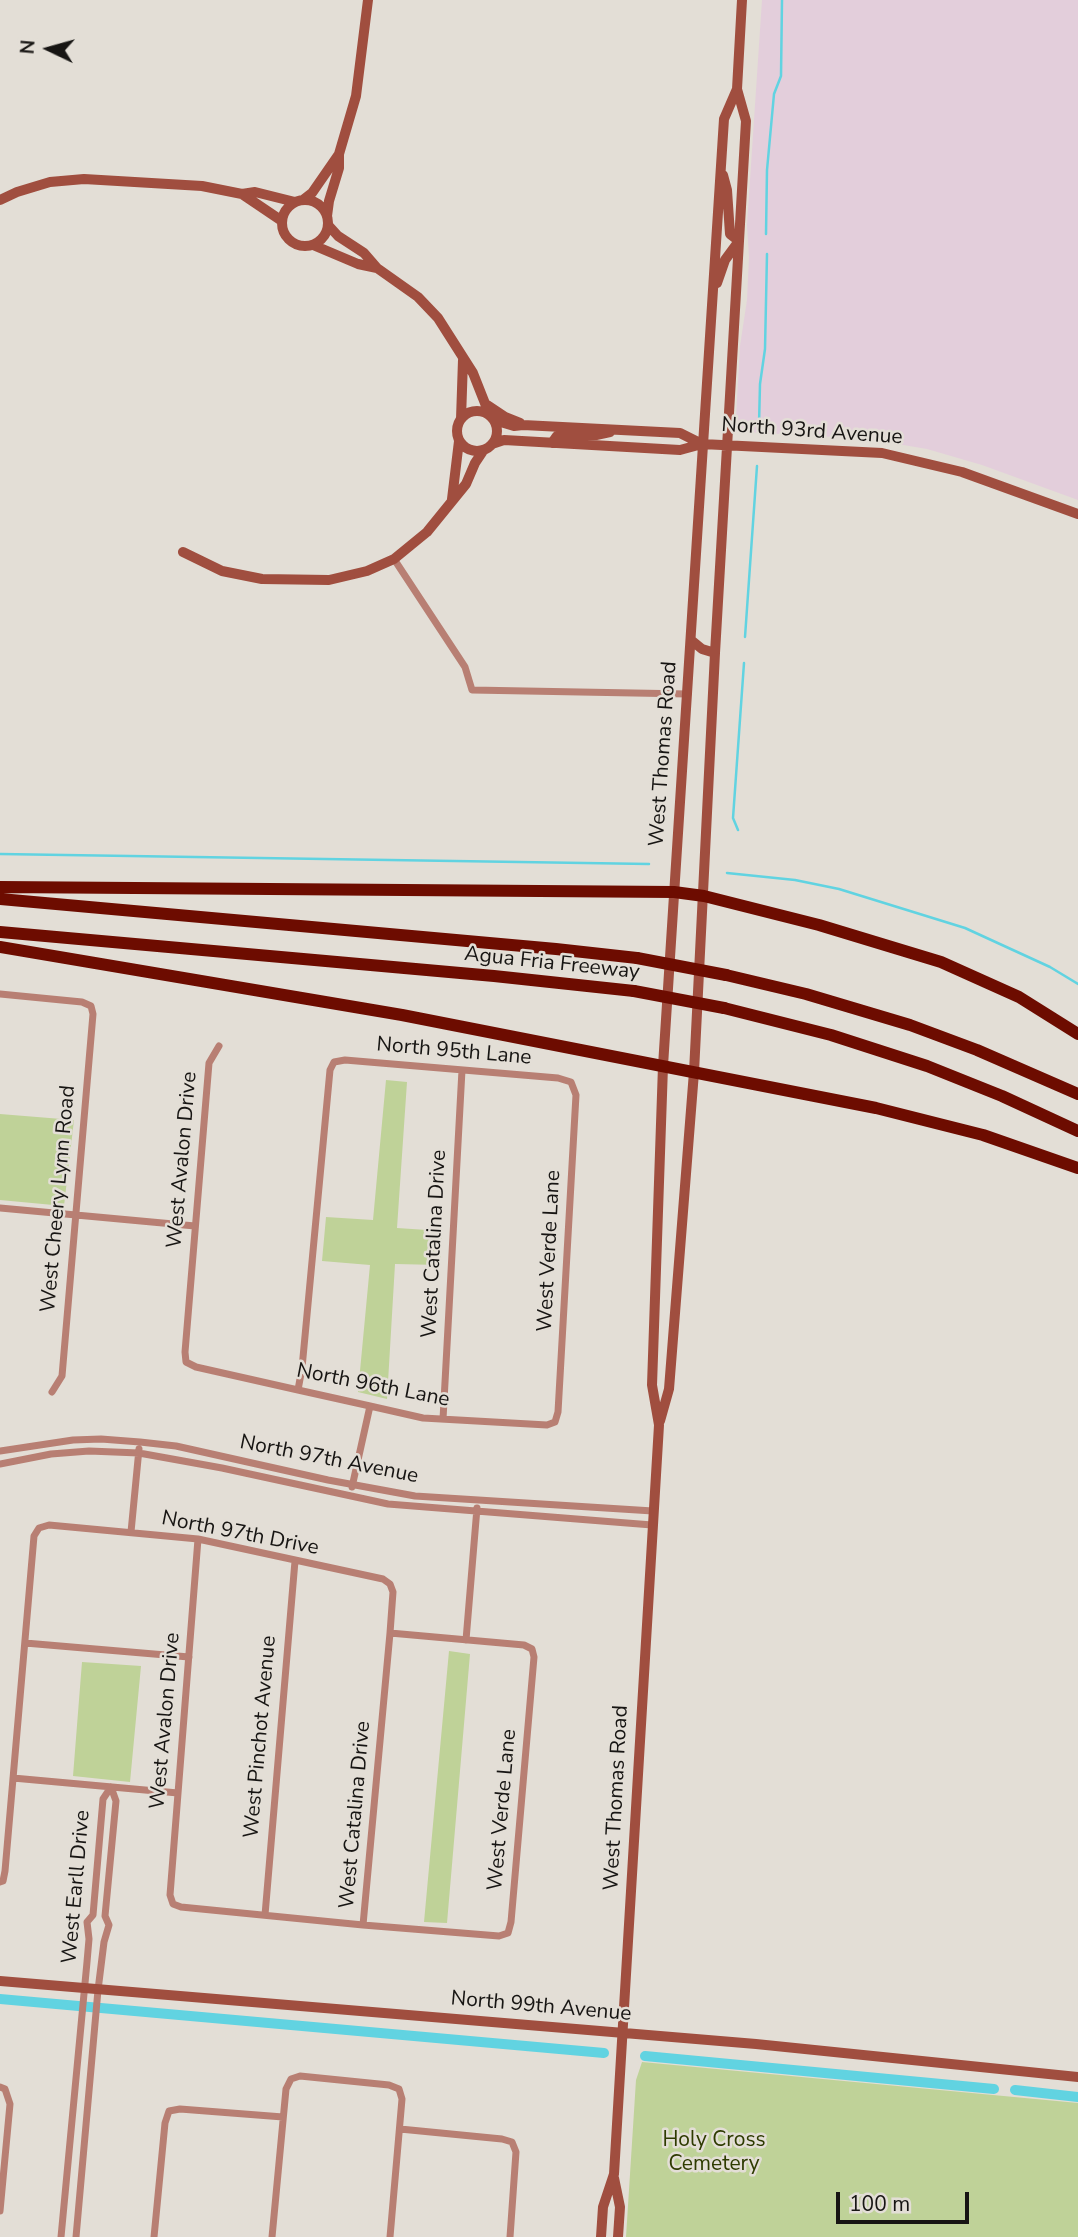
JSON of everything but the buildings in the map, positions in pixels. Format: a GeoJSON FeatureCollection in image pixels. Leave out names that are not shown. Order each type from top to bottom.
{"type":"FeatureCollection","features":[{"type":"Feature","properties":{"kind":"highway"},"geometry":{"type":"LineString","coordinates":[[0,887],[674,892],[704,896],[842,932],[963,971],[1019,997],[1078,1034]]}},
{"type":"Feature","properties":{"kind":"highway","name":"Agua Fria Freeway"},"geometry":{"type":"LineString","coordinates":[[0,900],[637,958],[806,994],[910,1025],[977,1050],[1078,1094]]}},
{"type":"Feature","properties":{"kind":"highway","name":"Agua Fria Freeway"},"geometry":{"type":"LineString","coordinates":[[0,932],[481,975],[634,992],[724,1008],[831,1035],[927,1066],[1078,1131]]}},
{"type":"Feature","properties":{"kind":"highway"},"geometry":{"type":"LineString","coordinates":[[0,947],[402,1015],[920,1118],[983,1135],[1078,1168]]}},
{"type":"Feature","properties":{"kind":"main road"},"geometry":{"type":"LineString","coordinates":[[313,245],[323,237],[328,221],[329,201],[339,167],[339,154],[356,96],[368,0]]}},
{"type":"Feature","properties":{"kind":"main road","name":"West Thomas Road"},"geometry":{"type":"LineString","coordinates":[[618,2237],[620,2207],[614,2174],[652,1525],[659,1425],[669,1389],[694,1072],[704,896],[715,653],[746,121],[737,89],[742,0]]}},
{"type":"Feature","properties":{"kind":"main road","name":"West Thomas Road"},"geometry":{"type":"LineString","coordinates":[[659,1425],[652,1385],[663,1066],[724,119],[737,89]]}},
{"type":"Feature","properties":{"kind":"main road"},"geometry":{"type":"LineString","coordinates":[[339,154],[312,193],[288,207],[282,221],[285,233],[294,243],[313,245],[358,264],[377,268]]}},
{"type":"Feature","properties":{"kind":"main road"},"geometry":{"type":"LineString","coordinates":[[712,297],[725,260],[739,241],[731,237],[728,227],[727,190],[721,165]]}},
{"type":"Feature","properties":{"kind":"main road"},"geometry":{"type":"LineString","coordinates":[[0,200],[50,182],[85,179],[183,184],[242,194],[255,192],[318,204],[338,236],[364,253],[377,268],[426,305],[448,331],[473,373],[497,433],[475,463],[466,484],[427,532],[394,559],[368,571],[342,578],[292,580],[235,575],[211,567],[183,552]]}},
{"type":"Feature","properties":{"kind":"main road"},"geometry":{"type":"LineString","coordinates":[[242,194],[282,221]]}},
{"type":"Feature","properties":{"kind":"main road"},"geometry":{"type":"LineString","coordinates":[[452,500],[460,441],[457,430],[461,419],[463,360]]}},
{"type":"Feature","properties":{"kind":"main road"},"geometry":{"type":"LineString","coordinates":[[485,403],[523,425]]}},
{"type":"Feature","properties":{"kind":"main road"},"geometry":{"type":"LineString","coordinates":[[461,419],[478,411],[492,418]]}},
{"type":"Feature","properties":{"kind":"main road","name":"North 93rd Avenue"},"geometry":{"type":"LineString","coordinates":[[492,418],[505,426],[680,433],[702,444]]}},
{"type":"Feature","properties":{"kind":"main road"},"geometry":{"type":"LineString","coordinates":[[552,443],[557,436],[596,435],[621,430]]}},
{"type":"Feature","properties":{"kind":"main road","name":"North 93rd Avenue"},"geometry":{"type":"LineString","coordinates":[[488,447],[504,440],[680,450],[702,444],[851,450],[908,457],[962,472],[1078,514]]}},
{"type":"Feature","properties":{"kind":"main road"},"geometry":{"type":"LineString","coordinates":[[460,441],[470,450],[488,447]]}},
{"type":"Feature","properties":{"kind":"main road"},"geometry":{"type":"LineString","coordinates":[[691,640],[702,649],[715,653]]}},
{"type":"Feature","properties":{"kind":"main road","name":"North 99th Avenue"},"geometry":{"type":"LineString","coordinates":[[0,1981],[623,2032],[1078,2077]]}},
{"type":"Feature","properties":{"kind":"main road","name":"West Thomas Road"},"geometry":{"type":"LineString","coordinates":[[601,2237],[603,2207],[614,2174]]}},
{"type":"Feature","properties":{"kind":"street"},"geometry":{"type":"LineString","coordinates":[[394,559],[465,667],[472,690],[688,694]]}},
{"type":"Feature","properties":{"kind":"street","name":"West Cheery Lynn Road"},"geometry":{"type":"LineString","coordinates":[[0,995],[82,1002],[91,1006],[93,1014],[62,1376],[52,1392]]}},
{"type":"Feature","properties":{"kind":"street","name":"West Avalon Drive"},"geometry":{"type":"LineString","coordinates":[[186,1362],[209,1063],[219,1046]]}},
{"type":"Feature","properties":{"kind":"street","name":"North 95th Lane"},"geometry":{"type":"LineString","coordinates":[[298,1390],[330,1070],[334,1062],[345,1060],[558,1078],[571,1082]]}},
{"type":"Feature","properties":{"kind":"street","name":"West Catalina Drive"},"geometry":{"type":"LineString","coordinates":[[443,1419],[462,1070]]}},
{"type":"Feature","properties":{"kind":"street","name":"West Verde Lane"},"geometry":{"type":"LineString","coordinates":[[555,1422],[558,1412],[576,1095],[571,1082]]}},
{"type":"Feature","properties":{"kind":"street"},"geometry":{"type":"LineString","coordinates":[[0,1208],[195,1226]]}},
{"type":"Feature","properties":{"kind":"street","name":"North 96th Lane"},"geometry":{"type":"LineString","coordinates":[[186,1362],[196,1367],[423,1418],[547,1426],[555,1422]]}},
{"type":"Feature","properties":{"kind":"street"},"geometry":{"type":"LineString","coordinates":[[349,1496],[370,1406]]}},
{"type":"Feature","properties":{"kind":"street","name":"North 97th Avenue"},"geometry":{"type":"LineString","coordinates":[[0,1451],[73,1440],[139,1442],[176,1446],[352,1485],[415,1496],[653,1511]]}},
{"type":"Feature","properties":{"kind":"street"},"geometry":{"type":"LineString","coordinates":[[131,1532],[139,1442]]}},
{"type":"Feature","properties":{"kind":"street","name":"North 97th Avenue"},"geometry":{"type":"LineString","coordinates":[[0,1464],[51,1454],[89,1451],[139,1453],[388,1504],[652,1525]]}},
{"type":"Feature","properties":{"kind":"street"},"geometry":{"type":"LineString","coordinates":[[390,1633],[466,1640],[478,1499]]}},
{"type":"Feature","properties":{"kind":"street","name":"North 97th Drive"},"geometry":{"type":"LineString","coordinates":[[25,1643],[34,1536],[39,1528],[49,1525],[198,1539],[383,1580],[390,1584]]}},
{"type":"Feature","properties":{"kind":"street","name":"West Avalon Drive"},"geometry":{"type":"LineString","coordinates":[[198,1539],[170,1895],[173,1904],[181,1907],[265,1915]]}},
{"type":"Feature","properties":{"kind":"street","name":"West Pinchot Avenue"},"geometry":{"type":"LineString","coordinates":[[265,1915],[295,1561]]}},
{"type":"Feature","properties":{"kind":"street","name":"West Catalina Drive"},"geometry":{"type":"LineString","coordinates":[[363,1925],[390,1633],[393,1592],[390,1584]]}},
{"type":"Feature","properties":{"kind":"street","name":"West Verde Lane"},"geometry":{"type":"LineString","coordinates":[[363,1925],[499,1936],[508,1933],[519,1840],[533,1649],[466,1640]]}},
{"type":"Feature","properties":{"kind":"street"},"geometry":{"type":"LineString","coordinates":[[1,1881],[5,1871],[25,1643],[189,1657]]}},
{"type":"Feature","properties":{"kind":"street"},"geometry":{"type":"LineString","coordinates":[[13,1778],[178,1793]]}},
{"type":"Feature","properties":{"kind":"street","name":"West Earll Drive"},"geometry":{"type":"LineString","coordinates":[[61,2237],[85,1989],[89,1939],[87,1922],[93,1914],[103,1799],[111,1787]]}},
{"type":"Feature","properties":{"kind":"street","name":"West Earll Drive"},"geometry":{"type":"LineString","coordinates":[[76,2237],[98,1990],[104,1942],[109,1926],[105,1916],[116,1801],[111,1787]]}},
{"type":"Feature","properties":{"kind":"street"},"geometry":{"type":"LineString","coordinates":[[93,1914],[105,1916]]}},
{"type":"Feature","properties":{"kind":"street"},"geometry":{"type":"LineString","coordinates":[[265,1915],[363,1925]]}},
{"type":"Feature","properties":{"kind":"street"},"geometry":{"type":"LineString","coordinates":[[272,2237],[286,2089],[290,2079],[300,2076],[388,2085],[400,2089],[400,2129],[390,2237]]}},
{"type":"Feature","properties":{"kind":"street"},"geometry":{"type":"LineString","coordinates":[[0,2211],[10,2104],[3,2088]]}},
{"type":"Feature","properties":{"kind":"street"},"geometry":{"type":"LineString","coordinates":[[154,2237],[165,2123],[169,2111],[180,2109],[283,2118]]}},
{"type":"Feature","properties":{"kind":"street"},"geometry":{"type":"LineString","coordinates":[[400,2129],[502,2138],[512,2142],[516,2152],[510,2237]]}},
{"type":"Feature","properties":{"kind":"shaded area"},"geometry":{"type":"Polygon","coordinates":[[[762,0],[1078,0],[1078,500],[982,465],[927,449],[868,439],[745,432],[737,425],[740,346],[747,300],[747,225],[762,0]]]}},
{"type":"Feature","properties":{"kind":"green space"},"geometry":{"type":"Polygon","coordinates":[[[386,1080],[407,1082],[397,1228],[442,1231],[440,1265],[395,1264],[387,1399],[358,1392],[370,1265],[322,1261],[326,1217],[373,1220],[386,1080]]]}},
{"type":"Feature","properties":{"kind":"green space"},"geometry":{"type":"Polygon","coordinates":[[[0,1114],[74,1120],[64,1206],[0,1200],[0,1114]]]}},
{"type":"Feature","properties":{"kind":"green space"},"geometry":{"type":"Polygon","coordinates":[[[449,1651],[470,1654],[447,1923],[424,1922],[449,1651]]]}},
{"type":"Feature","properties":{"kind":"green space"},"geometry":{"type":"Polygon","coordinates":[[[82,1662],[141,1666],[130,1782],[73,1776],[82,1662]]]}},
{"type":"Feature","properties":{"kind":"green space","name":"Holy Cross Cemetery"},"geometry":{"type":"Polygon","coordinates":[[[642,2062],[1078,2103],[1078,2237],[626,2237],[636,2080],[642,2062]]]}},
{"type":"Feature","properties":{"kind":"waterway"},"geometry":{"type":"LineString","coordinates":[[766,234],[767,170],[774,94],[781,76],[782,0]]}},
{"type":"Feature","properties":{"kind":"waterway"},"geometry":{"type":"LineString","coordinates":[[759,425],[760,384],[765,349],[767,254]]}},
{"type":"Feature","properties":{"kind":"waterway"},"geometry":{"type":"LineString","coordinates":[[745,637],[757,466]]}},
{"type":"Feature","properties":{"kind":"waterway"},"geometry":{"type":"LineString","coordinates":[[738,830],[733,818],[744,663]]}},
{"type":"Feature","properties":{"kind":"waterway"},"geometry":{"type":"LineString","coordinates":[[0,854],[649,864]]}},
{"type":"Feature","properties":{"kind":"waterway"},"geometry":{"type":"LineString","coordinates":[[727,873],[795,880],[839,889],[965,928],[1050,967],[1078,984]]}},
{"type":"Feature","properties":{"kind":"waterway"},"geometry":{"type":"LineString","coordinates":[[0,1999],[604,2053]]}},
{"type":"Feature","properties":{"kind":"waterway"},"geometry":{"type":"LineString","coordinates":[[645,2056],[994,2089]]}},
{"type":"Feature","properties":{"kind":"waterway"},"geometry":{"type":"LineString","coordinates":[[1015,2090],[1078,2097]]}}]}
